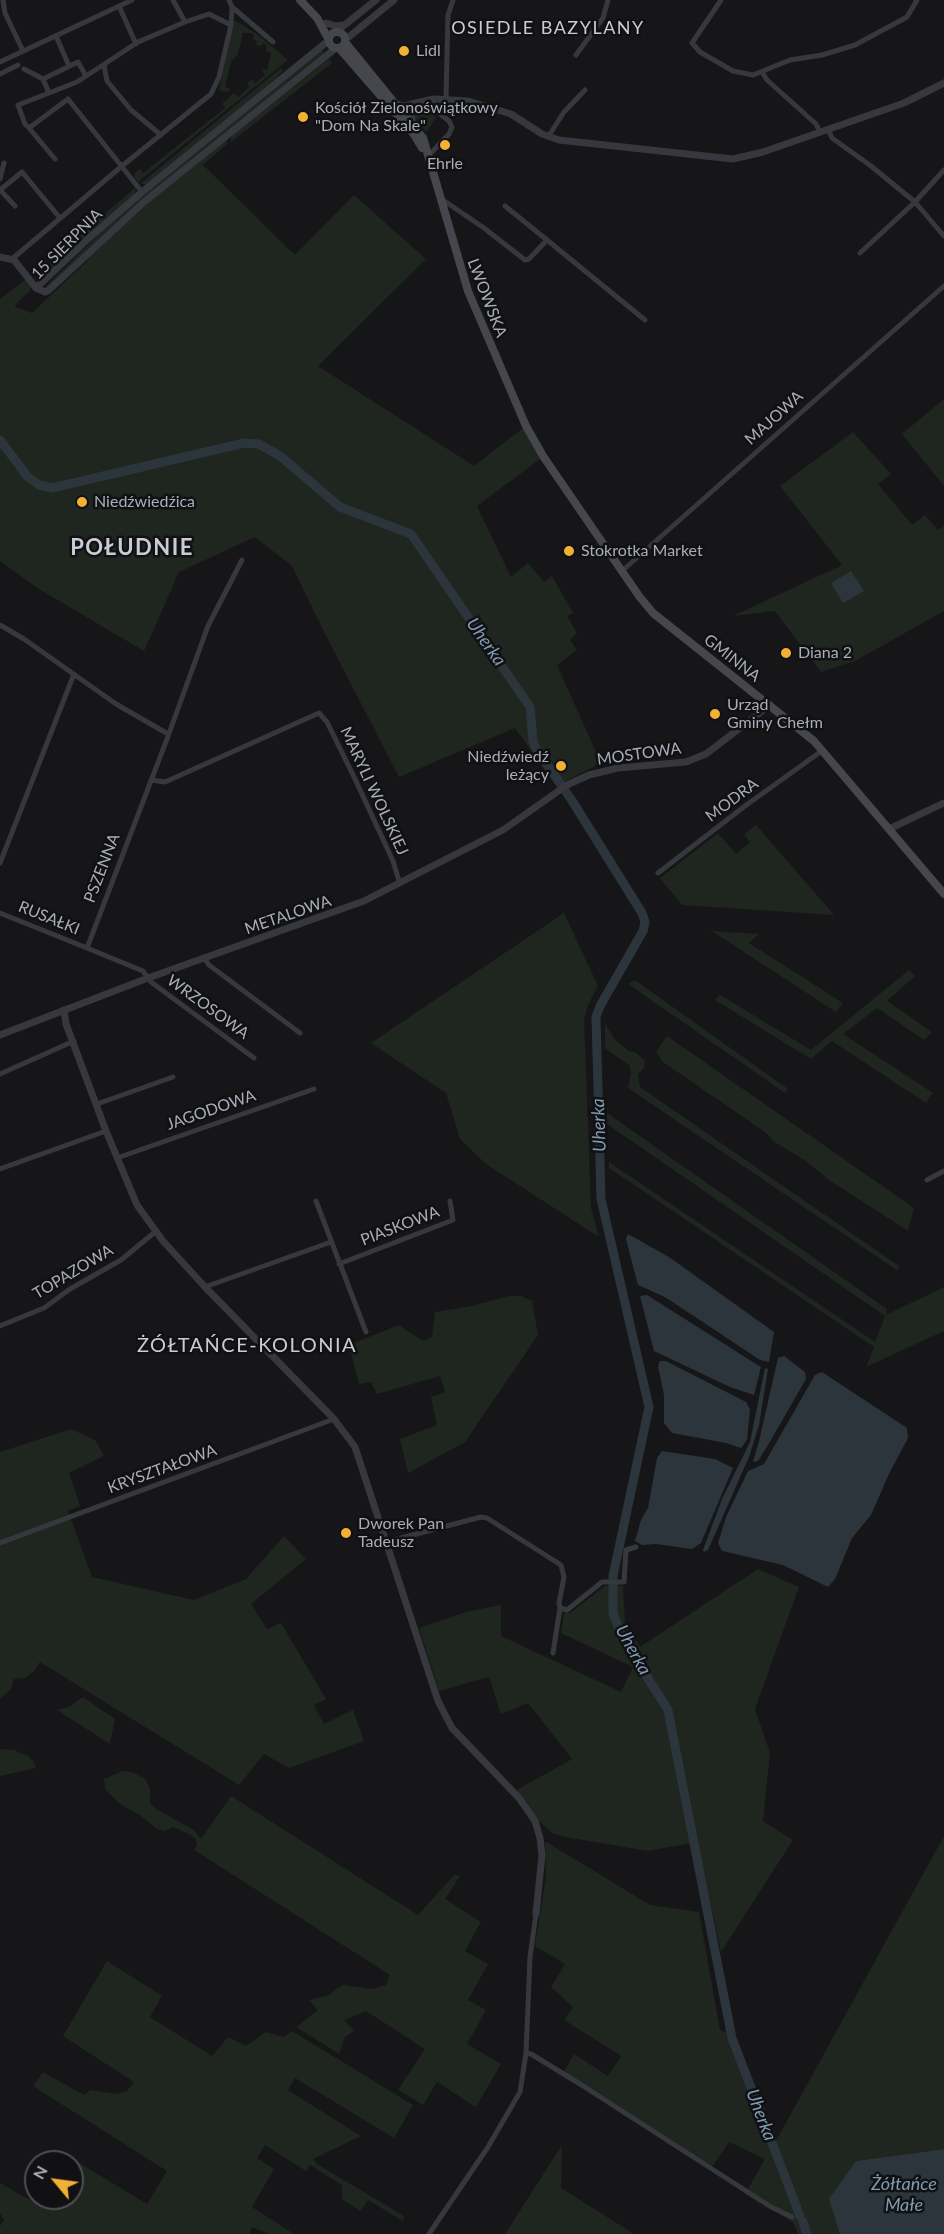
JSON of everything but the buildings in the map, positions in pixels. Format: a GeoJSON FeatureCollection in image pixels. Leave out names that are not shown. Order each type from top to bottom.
{"type":"FeatureCollection","features":[{"type":"Feature","properties":{"kind":"main road"},"geometry":{"type":"LineString","coordinates":[[300,0],[325,25],[343,34],[343,47],[332,46],[328,40],[325,25]]}},
{"type":"Feature","properties":{"kind":"main road"},"geometry":{"type":"LineString","coordinates":[[328,40],[336,31]]}},
{"type":"Feature","properties":{"kind":"main road","name":"LWOWSKA"},"geometry":{"type":"LineString","coordinates":[[343,47],[392,101],[398,113],[414,125],[423,138],[468,291],[526,426]]}},
{"type":"Feature","properties":{"kind":"main road","name":"LWOWSKA"},"geometry":{"type":"LineString","coordinates":[[343,47],[420,143],[434,177]]}},
{"type":"Feature","properties":{"kind":"main road","name":"GMINNA"},"geometry":{"type":"LineString","coordinates":[[526,426],[543,456],[653,613],[805,732],[823,750],[944,894]]}},
{"type":"Feature","properties":{"kind":"street"},"geometry":{"type":"LineString","coordinates":[[3,0],[5,14],[23,51]]}},
{"type":"Feature","properties":{"kind":"street"},"geometry":{"type":"LineString","coordinates":[[0,62],[132,0]]}},
{"type":"Feature","properties":{"kind":"street"},"geometry":{"type":"LineString","coordinates":[[173,0],[185,22]]}},
{"type":"Feature","properties":{"kind":"street"},"geometry":{"type":"LineString","coordinates":[[229,0],[232,7],[273,42]]}},
{"type":"Feature","properties":{"kind":"street"},"geometry":{"type":"LineString","coordinates":[[336,31],[376,0]]}},
{"type":"Feature","properties":{"kind":"street"},"geometry":{"type":"LineString","coordinates":[[343,47],[349,43],[352,33],[394,0]]}},
{"type":"Feature","properties":{"kind":"street"},"geometry":{"type":"LineString","coordinates":[[446,98],[448,15],[453,0]]}},
{"type":"Feature","properties":{"kind":"street"},"geometry":{"type":"LineString","coordinates":[[576,55],[603,18],[608,0]]}},
{"type":"Feature","properties":{"kind":"street"},"geometry":{"type":"LineString","coordinates":[[721,0],[692,43],[700,52],[733,71],[753,75],[790,60],[822,55],[855,45],[907,17],[917,0]]}},
{"type":"Feature","properties":{"kind":"street"},"geometry":{"type":"LineString","coordinates":[[119,6],[136,44]]}},
{"type":"Feature","properties":{"kind":"street"},"geometry":{"type":"LineString","coordinates":[[12,259],[40,238],[60,218],[96,191],[122,166],[214,90],[231,25],[232,7]]}},
{"type":"Feature","properties":{"kind":"street"},"geometry":{"type":"LineString","coordinates":[[55,159],[25,124],[18,105],[60,89],[86,76],[136,44],[185,22],[209,14],[231,25]]}},
{"type":"Feature","properties":{"kind":"street"},"geometry":{"type":"LineString","coordinates":[[321,46],[325,25],[345,24]]}},
{"type":"Feature","properties":{"kind":"street"},"geometry":{"type":"LineString","coordinates":[[57,36],[69,66]]}},
{"type":"Feature","properties":{"kind":"street","name":"15 SIERPNIA"},"geometry":{"type":"LineString","coordinates":[[328,40],[142,192],[36,288],[45,292],[49,290],[144,202],[328,55],[343,47]]}},
{"type":"Feature","properties":{"kind":"street"},"geometry":{"type":"LineString","coordinates":[[43,79],[78,62],[86,76]]}},
{"type":"Feature","properties":{"kind":"street"},"geometry":{"type":"LineString","coordinates":[[0,74],[18,65]]}},
{"type":"Feature","properties":{"kind":"street"},"geometry":{"type":"LineString","coordinates":[[104,65],[107,81],[130,110],[161,135]]}},
{"type":"Feature","properties":{"kind":"street"},"geometry":{"type":"LineString","coordinates":[[24,69],[43,79],[49,93]]}},
{"type":"Feature","properties":{"kind":"street"},"geometry":{"type":"LineString","coordinates":[[762,72],[766,80],[816,123],[820,132]]}},
{"type":"Feature","properties":{"kind":"street"},"geometry":{"type":"LineString","coordinates":[[392,101],[400,105],[446,98],[476,102],[511,114],[548,137],[559,140],[732,159],[744,158],[904,103],[944,83]]}},
{"type":"Feature","properties":{"kind":"street"},"geometry":{"type":"LineString","coordinates":[[60,89],[142,192]]}},
{"type":"Feature","properties":{"kind":"street"},"geometry":{"type":"LineString","coordinates":[[548,137],[564,112],[585,90]]}},
{"type":"Feature","properties":{"kind":"street"},"geometry":{"type":"LineString","coordinates":[[29,128],[68,99]]}},
{"type":"Feature","properties":{"kind":"street"},"geometry":{"type":"LineString","coordinates":[[429,154],[449,134],[452,127],[449,121],[436,111],[434,99]]}},
{"type":"Feature","properties":{"kind":"street"},"geometry":{"type":"LineString","coordinates":[[398,113],[415,104]]}},
{"type":"Feature","properties":{"kind":"street"},"geometry":{"type":"LineString","coordinates":[[414,125],[411,114],[415,104]]}},
{"type":"Feature","properties":{"kind":"street"},"geometry":{"type":"LineString","coordinates":[[828,129],[832,138],[915,202],[944,236]]}},
{"type":"Feature","properties":{"kind":"street","name":"LWOWSKA"},"geometry":{"type":"LineString","coordinates":[[420,143],[429,154]]}},
{"type":"Feature","properties":{"kind":"street"},"geometry":{"type":"LineString","coordinates":[[0,179],[4,163]]}},
{"type":"Feature","properties":{"kind":"street"},"geometry":{"type":"LineString","coordinates":[[860,253],[915,202],[944,170]]}},
{"type":"Feature","properties":{"kind":"street"},"geometry":{"type":"LineString","coordinates":[[15,206],[1,190],[22,172],[60,218]]}},
{"type":"Feature","properties":{"kind":"street"},"geometry":{"type":"LineString","coordinates":[[439,197],[525,260],[547,240]]}},
{"type":"Feature","properties":{"kind":"street"},"geometry":{"type":"LineString","coordinates":[[505,206],[645,320]]}},
{"type":"Feature","properties":{"kind":"street"},"geometry":{"type":"LineString","coordinates":[[0,257],[12,259],[36,288]]}},
{"type":"Feature","properties":{"kind":"street","name":"MAJOWA"},"geometry":{"type":"LineString","coordinates":[[622,571],[944,286]]}},
{"type":"Feature","properties":{"kind":"street","name":"PSZENNA"},"geometry":{"type":"LineString","coordinates":[[87,948],[208,626],[242,560]]}},
{"type":"Feature","properties":{"kind":"street"},"geometry":{"type":"LineString","coordinates":[[0,625],[24,639],[116,704],[168,734]]}},
{"type":"Feature","properties":{"kind":"street"},"geometry":{"type":"LineString","coordinates":[[0,863],[74,674]]}},
{"type":"Feature","properties":{"kind":"street","name":"MOSTOWA"},"geometry":{"type":"LineString","coordinates":[[567,785],[602,770],[673,764],[696,758],[715,748],[770,705]]}},
{"type":"Feature","properties":{"kind":"street","name":"MARYLI WOLSKIEJ"},"geometry":{"type":"LineString","coordinates":[[151,780],[165,782],[319,713],[327,722],[355,779],[393,861],[400,884]]}},
{"type":"Feature","properties":{"kind":"street","name":"MODRA"},"geometry":{"type":"LineString","coordinates":[[658,873],[823,750]]}},
{"type":"Feature","properties":{"kind":"street","name":"METALOWA"},"geometry":{"type":"LineString","coordinates":[[0,1035],[148,978],[350,907],[400,884],[503,830],[567,785]]}},
{"type":"Feature","properties":{"kind":"street"},"geometry":{"type":"LineString","coordinates":[[889,829],[944,803]]}},
{"type":"Feature","properties":{"kind":"street","name":"RUSAŁKI"},"geometry":{"type":"LineString","coordinates":[[0,913],[87,948]]}},
{"type":"Feature","properties":{"kind":"street"},"geometry":{"type":"LineString","coordinates":[[87,948],[140,969],[148,978]]}},
{"type":"Feature","properties":{"kind":"street"},"geometry":{"type":"LineString","coordinates":[[204,958],[209,965],[300,1033]]}},
{"type":"Feature","properties":{"kind":"street","name":"WRZOSOWA"},"geometry":{"type":"LineString","coordinates":[[148,978],[254,1058]]}},
{"type":"Feature","properties":{"kind":"street"},"geometry":{"type":"LineString","coordinates":[[68,1027],[69,1016],[77,1005]]}},
{"type":"Feature","properties":{"kind":"street"},"geometry":{"type":"LineString","coordinates":[[64,1010],[69,1016]]}},
{"type":"Feature","properties":{"kind":"street"},"geometry":{"type":"LineString","coordinates":[[64,1010],[106,1131],[131,1193],[155,1232],[205,1287],[334,1419],[355,1447],[438,1701],[448,1722],[463,1742],[519,1798],[535,1821],[542,1855],[530,1957],[526,2053],[520,2092],[490,2144],[429,2234]]}},
{"type":"Feature","properties":{"kind":"street"},"geometry":{"type":"LineString","coordinates":[[49,1015],[58,1017],[68,1027]]}},
{"type":"Feature","properties":{"kind":"street"},"geometry":{"type":"LineString","coordinates":[[0,1074],[74,1041]]}},
{"type":"Feature","properties":{"kind":"street"},"geometry":{"type":"LineString","coordinates":[[97,1104],[173,1077]]}},
{"type":"Feature","properties":{"kind":"street","name":"JAGODOWA"},"geometry":{"type":"LineString","coordinates":[[117,1158],[314,1089]]}},
{"type":"Feature","properties":{"kind":"street"},"geometry":{"type":"LineString","coordinates":[[0,1169],[106,1131]]}},
{"type":"Feature","properties":{"kind":"street"},"geometry":{"type":"LineString","coordinates":[[927,1180],[944,1171]]}},
{"type":"Feature","properties":{"kind":"street"},"geometry":{"type":"LineString","coordinates":[[316,1201],[366,1332]]}},
{"type":"Feature","properties":{"kind":"street","name":"PIASKOWA"},"geometry":{"type":"LineString","coordinates":[[339,1264],[453,1220],[450,1201]]}},
{"type":"Feature","properties":{"kind":"street","name":"TOPAZOWA"},"geometry":{"type":"LineString","coordinates":[[0,1326],[44,1308],[70,1289],[121,1260],[155,1232]]}},
{"type":"Feature","properties":{"kind":"street"},"geometry":{"type":"LineString","coordinates":[[205,1287],[331,1242]]}},
{"type":"Feature","properties":{"kind":"street","name":"KRYSZTAŁOWA"},"geometry":{"type":"LineString","coordinates":[[0,1543],[334,1419]]}},
{"type":"Feature","properties":{"kind":"street"},"geometry":{"type":"LineString","coordinates":[[386,1542],[481,1517],[487,1518],[561,1565],[564,1577],[553,1653]]}},
{"type":"Feature","properties":{"kind":"street"},"geometry":{"type":"LineString","coordinates":[[560,1608],[567,1610],[602,1582],[624,1582],[626,1550],[636,1547]]}},
{"type":"Feature","properties":{"kind":"street"},"geometry":{"type":"LineString","coordinates":[[526,2053],[580,2084],[771,2207],[792,2217]]}},
{"type":"Feature","properties":{"kind":"shaded area"},"geometry":{"type":"Polygon","coordinates":[[[234,20],[257,34],[288,60],[138,182],[134,174],[140,169],[143,173],[225,108],[222,104],[234,93],[238,97],[249,87],[247,83],[252,79],[255,83],[265,75],[262,69],[267,70],[271,53],[266,52],[267,47],[264,43],[261,46],[256,45],[257,41],[253,40],[252,33],[243,33],[238,54],[231,62],[225,87],[229,88],[229,91],[219,90],[234,20]]]}},
{"type":"Feature","properties":{"kind":"shaded area"},"geometry":{"type":"Polygon","coordinates":[[[321,49],[324,53],[51,286],[45,287],[127,207],[321,49]]]}},
{"type":"Feature","properties":{"kind":"shaded area"},"geometry":{"type":"Polygon","coordinates":[[[329,59],[332,63],[231,142],[231,136],[329,59]]]}},
{"type":"Feature","properties":{"kind":"shaded area"},"geometry":{"type":"Polygon","coordinates":[[[281,68],[283,71],[264,89],[148,184],[140,184],[281,68]]]}},
{"type":"Feature","properties":{"kind":"shaded area"},"geometry":{"type":"Polygon","coordinates":[[[429,105],[436,118],[426,133],[431,148],[425,133],[426,132],[414,117],[416,110],[429,105]]]}},
{"type":"Feature","properties":{"kind":"shaded area"},"geometry":{"type":"Polygon","coordinates":[[[227,139],[227,144],[203,165],[295,255],[354,195],[426,259],[318,366],[474,466],[523,428],[540,459],[477,506],[511,577],[528,563],[544,582],[552,576],[573,613],[567,616],[577,633],[570,640],[577,650],[557,665],[601,763],[556,786],[515,728],[399,777],[292,566],[255,537],[179,572],[144,651],[39,589],[0,561],[0,299],[26,279],[31,285],[30,291],[15,305],[32,313],[87,261],[94,251],[146,204],[227,139]]]}},
{"type":"Feature","properties":{"kind":"shaded area"},"geometry":{"type":"Polygon","coordinates":[[[136,187],[135,194],[67,250],[42,278],[34,280],[67,246],[136,187]]]}},
{"type":"Feature","properties":{"kind":"shaded area"},"geometry":{"type":"Polygon","coordinates":[[[944,399],[944,486],[902,434],[944,399]]]}},
{"type":"Feature","properties":{"kind":"shaded area"},"geometry":{"type":"Polygon","coordinates":[[[853,432],[891,474],[878,484],[912,525],[925,515],[938,530],[944,526],[944,611],[855,661],[821,672],[775,611],[733,616],[842,565],[780,486],[853,432]]]}},
{"type":"Feature","properties":{"kind":"shaded area"},"geometry":{"type":"Polygon","coordinates":[[[756,825],[834,915],[682,905],[660,878],[718,833],[736,854],[750,842],[744,834],[756,825]]]}},
{"type":"Feature","properties":{"kind":"shaded area"},"geometry":{"type":"Polygon","coordinates":[[[564,913],[598,986],[584,1019],[591,1208],[599,1237],[486,1164],[460,1139],[446,1093],[371,1043],[564,913]]]}},
{"type":"Feature","properties":{"kind":"shaded area"},"geometry":{"type":"Polygon","coordinates":[[[704,926],[713,931],[759,934],[749,943],[843,1003],[836,1012],[704,926]]]}},
{"type":"Feature","properties":{"kind":"shaded area"},"geometry":{"type":"Polygon","coordinates":[[[909,970],[915,976],[887,1001],[932,1032],[924,1040],[877,1008],[843,1034],[933,1093],[926,1103],[832,1041],[811,1059],[715,1000],[720,995],[811,1050],[909,970]]]}},
{"type":"Feature","properties":{"kind":"shaded area"},"geometry":{"type":"Polygon","coordinates":[[[635,980],[788,1089],[785,1093],[628,984],[635,980]]]}},
{"type":"Feature","properties":{"kind":"shaded area"},"geometry":{"type":"Polygon","coordinates":[[[605,1024],[616,1041],[645,1061],[644,1068],[638,1074],[640,1087],[899,1266],[898,1271],[628,1088],[630,1066],[605,1048],[605,1024]]]}},
{"type":"Feature","properties":{"kind":"shaded area"},"geometry":{"type":"Polygon","coordinates":[[[667,1036],[914,1208],[908,1231],[829,1180],[806,1161],[773,1141],[765,1132],[663,1062],[656,1052],[667,1036]]]}},
{"type":"Feature","properties":{"kind":"shaded area"},"geometry":{"type":"Polygon","coordinates":[[[607,1113],[887,1309],[886,1315],[944,1287],[944,1331],[866,1367],[874,1347],[609,1168],[609,1162],[875,1342],[885,1316],[607,1124],[607,1113]]]}},
{"type":"Feature","properties":{"kind":"shaded area"},"geometry":{"type":"Polygon","coordinates":[[[510,1296],[521,1296],[532,1301],[538,1335],[465,1442],[408,1473],[400,1439],[437,1425],[431,1397],[445,1392],[440,1376],[377,1394],[371,1382],[359,1384],[349,1345],[399,1325],[423,1341],[432,1337],[435,1312],[510,1296]]]}},
{"type":"Feature","properties":{"kind":"shaded area"},"geometry":{"type":"Polygon","coordinates":[[[71,1429],[95,1440],[104,1456],[69,1473],[80,1506],[68,1511],[92,1577],[194,1600],[246,1579],[284,1536],[306,1559],[251,1604],[267,1629],[281,1623],[326,1699],[314,1705],[324,1724],[353,1710],[364,1741],[289,1768],[264,1754],[239,1785],[40,1662],[25,1678],[14,1679],[11,1689],[0,1699],[0,1452],[71,1429]]]}},
{"type":"Feature","properties":{"kind":"shaded area"},"geometry":{"type":"Polygon","coordinates":[[[758,1569],[799,1587],[755,1709],[770,1753],[763,1821],[793,1840],[721,1952],[697,1842],[648,1851],[552,1833],[539,1821],[517,1790],[572,1759],[528,1703],[501,1714],[489,1677],[439,1691],[419,1628],[466,1612],[501,1605],[501,1636],[621,1692],[633,1667],[561,1633],[564,1613],[570,1613],[605,1586],[623,1586],[625,1623],[640,1647],[758,1569]]]}},
{"type":"Feature","properties":{"kind":"shaded area"},"geometry":{"type":"Polygon","coordinates":[[[83,1697],[115,1719],[110,1744],[57,1710],[69,1707],[83,1697]]]}},
{"type":"Feature","properties":{"kind":"shaded area"},"geometry":{"type":"Polygon","coordinates":[[[0,1749],[14,1750],[28,1756],[36,1768],[0,1776],[0,1749]]]}},
{"type":"Feature","properties":{"kind":"shaded area"},"geometry":{"type":"Polygon","coordinates":[[[123,1771],[132,1772],[145,1779],[150,1788],[150,1803],[156,1809],[194,1830],[201,1839],[231,1796],[418,1915],[454,1875],[460,1876],[445,1899],[481,1922],[465,1951],[488,1964],[468,2000],[486,2010],[467,2044],[501,2064],[476,2107],[437,2082],[423,2105],[398,2090],[425,2049],[366,2011],[344,2020],[354,2031],[345,2037],[339,2054],[296,2027],[318,2010],[309,2000],[327,1996],[343,1985],[372,1989],[386,1985],[390,1975],[194,1850],[197,1845],[196,1839],[191,1835],[173,1827],[165,1831],[157,1829],[141,1816],[120,1804],[105,1789],[104,1779],[123,1771]]]}},
{"type":"Feature","properties":{"kind":"shaded area"},"geometry":{"type":"Polygon","coordinates":[[[944,1836],[944,2149],[856,2161],[840,2234],[798,2234],[793,2222],[745,2194],[765,2159],[729,2142],[710,2170],[562,2075],[574,2054],[608,2076],[621,2056],[564,2020],[573,2007],[551,1987],[565,1964],[535,1946],[546,1877],[545,1841],[650,1905],[699,1912],[720,2030],[735,2036],[777,2139],[944,1836]]]}},
{"type":"Feature","properties":{"kind":"shaded area"},"geometry":{"type":"Polygon","coordinates":[[[107,1961],[162,1996],[150,2017],[212,2056],[228,2037],[246,2046],[266,2032],[283,2037],[292,2031],[413,2105],[394,2138],[295,2078],[288,2090],[361,2136],[313,2159],[317,2164],[404,2216],[403,2221],[368,2200],[360,2211],[342,2199],[342,2185],[310,2165],[306,2171],[265,2145],[257,2158],[274,2169],[252,2207],[294,2234],[269,2234],[252,2227],[249,2234],[0,2234],[0,2226],[4,2220],[0,2213],[0,2183],[24,2197],[24,2210],[84,2210],[84,2166],[147,2204],[167,2171],[33,2086],[43,2072],[84,2095],[90,2090],[115,2094],[127,2091],[134,2082],[63,2036],[107,1961]]]}},
{"type":"Feature","properties":{"kind":"shaded area"},"geometry":{"type":"Polygon","coordinates":[[[562,2145],[561,2188],[634,2234],[505,2234],[562,2145]]]}},
{"type":"Feature","properties":{"kind":"water"},"geometry":{"type":"Polygon","coordinates":[[[851,571],[864,591],[843,603],[831,583],[851,571]]]}},
{"type":"Feature","properties":{"kind":"water"},"geometry":{"type":"Polygon","coordinates":[[[628,1234],[669,1257],[774,1332],[769,1362],[760,1360],[665,1297],[638,1285],[626,1239],[628,1234]]]}},
{"type":"Feature","properties":{"kind":"water"},"geometry":{"type":"Polygon","coordinates":[[[647,1295],[761,1367],[754,1395],[730,1387],[654,1351],[640,1296],[647,1295]]]}},
{"type":"Feature","properties":{"kind":"water"},"geometry":{"type":"Polygon","coordinates":[[[784,1356],[805,1372],[806,1379],[758,1461],[753,1462],[778,1358],[784,1356]]]}},
{"type":"Feature","properties":{"kind":"water"},"geometry":{"type":"Polygon","coordinates":[[[660,1361],[666,1361],[746,1402],[750,1409],[747,1440],[741,1448],[672,1433],[664,1423],[664,1395],[658,1366],[660,1361]]]}},
{"type":"Feature","properties":{"kind":"water"},"geometry":{"type":"Polygon","coordinates":[[[765,1368],[768,1369],[759,1425],[749,1457],[708,1550],[704,1552],[722,1499],[750,1442],[765,1368]]]}},
{"type":"Feature","properties":{"kind":"water"},"geometry":{"type":"Polygon","coordinates":[[[822,1372],[907,1428],[908,1438],[871,1515],[852,1538],[835,1579],[828,1587],[783,1565],[722,1551],[718,1543],[726,1517],[748,1471],[764,1464],[815,1375],[822,1372]]]}},
{"type":"Feature","properties":{"kind":"water"},"geometry":{"type":"Polygon","coordinates":[[[662,1451],[715,1459],[733,1468],[701,1543],[692,1549],[656,1544],[642,1545],[635,1541],[641,1520],[648,1508],[657,1458],[662,1451]]]}},
{"type":"Feature","properties":{"kind":"water","name":"Żółtańce Małe"},"geometry":{"type":"Polygon","coordinates":[[[944,2149],[944,2234],[840,2234],[829,2199],[856,2161],[944,2149]]]}},
{"type":"Feature","properties":{"kind":"waterway","name":"Uherka"},"geometry":{"type":"LineString","coordinates":[[0,440],[27,476],[39,485],[52,488],[244,443],[259,444],[280,456],[340,507],[411,534],[530,707],[533,742],[537,750],[571,799],[642,913],[645,922],[643,931],[596,1017],[601,1199],[649,1407],[613,1576],[613,1613],[623,1639],[668,1710],[732,2038],[800,2216]]}},
{"type":"Feature","properties":{"kind":"waterway","name":"Uherka"},"geometry":{"type":"LineString","coordinates":[[803,2222],[807,2234]]}},
{"type":"Feature","properties":{"kind":"place","name":"Lidl"},"geometry":{"type":"Point","coordinates":[404,51]}},
{"type":"Feature","properties":{"kind":"place","name":"Kościół Zielonoświątkowy \"Dom Na Skale\""},"geometry":{"type":"Point","coordinates":[303,117]}},
{"type":"Feature","properties":{"kind":"place","name":"Ehrle"},"geometry":{"type":"Point","coordinates":[445,145]}},
{"type":"Feature","properties":{"kind":"place","name":"Niedźwiedźica"},"geometry":{"type":"Point","coordinates":[82,502]}},
{"type":"Feature","properties":{"kind":"place","name":"Stokrotka Market"},"geometry":{"type":"Point","coordinates":[569,551]}},
{"type":"Feature","properties":{"kind":"place","name":"Diana 2"},"geometry":{"type":"Point","coordinates":[786,653]}},
{"type":"Feature","properties":{"kind":"place","name":"Urząd Gminy Chełm"},"geometry":{"type":"Point","coordinates":[715,714]}},
{"type":"Feature","properties":{"kind":"place","name":"Niedźwiedź leżący"},"geometry":{"type":"Point","coordinates":[561,766]}},
{"type":"Feature","properties":{"kind":"place","name":"Dworek Pan Tadeusz"},"geometry":{"type":"Point","coordinates":[346,1533]}},
{"type":"Feature","properties":{"kind":"district","name":"OSIEDLE BAZYLANY"},"geometry":{"type":"Point","coordinates":[548,28]}},
{"type":"Feature","properties":{"kind":"district","name":"POŁUDNIE"},"geometry":{"type":"Point","coordinates":[132,548]}},
{"type":"Feature","properties":{"kind":"district","name":"ŻÓŁTAŃCE-KOLONIA"},"geometry":{"type":"Point","coordinates":[247,1346]}}]}
